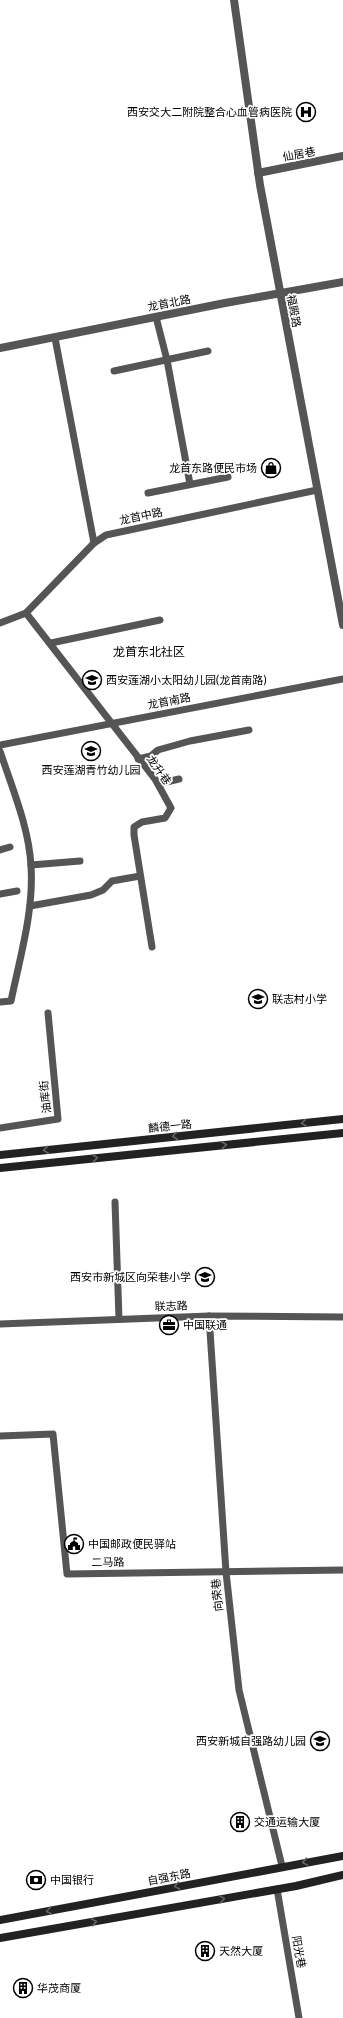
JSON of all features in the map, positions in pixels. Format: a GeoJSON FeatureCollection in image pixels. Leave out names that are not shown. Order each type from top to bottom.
{"type":"FeatureCollection","features":[{"type":"Feature","properties":{"kind":"main road","name":"麟德一路"},"geometry":{"type":"LineString","coordinates":[[0,1154],[343,1119]]}},
{"type":"Feature","properties":{"kind":"main road"},"geometry":{"type":"LineString","coordinates":[[0,1168],[343,1133]]}},
{"type":"Feature","properties":{"kind":"main road","name":"自强东路"},"geometry":{"type":"LineString","coordinates":[[0,1920],[341,1856]]}},
{"type":"Feature","properties":{"kind":"main road"},"geometry":{"type":"LineString","coordinates":[[0,1938],[278,1889],[343,1875]]}},
{"type":"Feature","properties":{"kind":"main road"},"geometry":{"type":"LineString","coordinates":[[330,1879],[343,1880]]}},
{"type":"Feature","properties":{"kind":"street","name":"福殿路"},"geometry":{"type":"LineString","coordinates":[[234,0],[258,172],[279,294],[343,625]]}},
{"type":"Feature","properties":{"kind":"street","name":"仙居巷"},"geometry":{"type":"LineString","coordinates":[[258,172],[343,156]]}},
{"type":"Feature","properties":{"kind":"street","name":"龙首北路"},"geometry":{"type":"LineString","coordinates":[[0,348],[343,282]]}},
{"type":"Feature","properties":{"kind":"street"},"geometry":{"type":"LineString","coordinates":[[156,317],[167,360],[190,484]]}},
{"type":"Feature","properties":{"kind":"street"},"geometry":{"type":"LineString","coordinates":[[55,338],[94,543]]}},
{"type":"Feature","properties":{"kind":"street"},"geometry":{"type":"LineString","coordinates":[[114,371],[208,351]]}},
{"type":"Feature","properties":{"kind":"street"},"geometry":{"type":"LineString","coordinates":[[148,493],[228,477]]}},
{"type":"Feature","properties":{"kind":"street","name":"龙首中路"},"geometry":{"type":"LineString","coordinates":[[0,623],[26,613],[94,543],[106,535],[317,490]]}},
{"type":"Feature","properties":{"kind":"street","name":"龙升巷"},"geometry":{"type":"LineString","coordinates":[[26,613],[51,643],[158,784],[171,808],[165,818],[142,822],[134,827],[140,876],[152,947]]}},
{"type":"Feature","properties":{"kind":"street"},"geometry":{"type":"LineString","coordinates":[[51,643],[160,620]]}},
{"type":"Feature","properties":{"kind":"street","name":"龙首南路"},"geometry":{"type":"LineString","coordinates":[[0,745],[343,679]]}},
{"type":"Feature","properties":{"kind":"street"},"geometry":{"type":"LineString","coordinates":[[138,759],[151,756],[158,750],[249,730]]}},
{"type":"Feature","properties":{"kind":"street"},"geometry":{"type":"LineString","coordinates":[[0,751],[24,826],[31,865],[30,906],[11,1001],[0,1002]]}},
{"type":"Feature","properties":{"kind":"street"},"geometry":{"type":"LineString","coordinates":[[158,784],[179,779]]}},
{"type":"Feature","properties":{"kind":"street"},"geometry":{"type":"LineString","coordinates":[[0,850],[10,847]]}},
{"type":"Feature","properties":{"kind":"street"},"geometry":{"type":"LineString","coordinates":[[31,865],[80,861]]}},
{"type":"Feature","properties":{"kind":"street"},"geometry":{"type":"LineString","coordinates":[[30,906],[91,895],[103,890],[117,879],[140,876]]}},
{"type":"Feature","properties":{"kind":"street"},"geometry":{"type":"LineString","coordinates":[[0,894],[17,891]]}},
{"type":"Feature","properties":{"kind":"street","name":"油库街"},"geometry":{"type":"LineString","coordinates":[[0,1128],[58,1119],[48,1013]]}},
{"type":"Feature","properties":{"kind":"street"},"geometry":{"type":"LineString","coordinates":[[115,1202],[118,1319]]}},
{"type":"Feature","properties":{"kind":"street","name":"联志路"},"geometry":{"type":"LineString","coordinates":[[0,1324],[208,1316],[343,1317]]}},
{"type":"Feature","properties":{"kind":"street","name":"向荣巷"},"geometry":{"type":"LineString","coordinates":[[208,1316],[226,1572],[239,1690],[282,1866]]}},
{"type":"Feature","properties":{"kind":"street","name":"二马路"},"geometry":{"type":"LineString","coordinates":[[0,1436],[53,1434],[67,1574],[343,1570]]}},
{"type":"Feature","properties":{"kind":"street","name":"阳光巷"},"geometry":{"type":"LineString","coordinates":[[278,1889],[299,2018]]}},
{"type":"Feature","properties":{"kind":"place","name":"西安交大二附院整合心血管病医院"},"geometry":{"type":"Point","coordinates":[306,112]}},
{"type":"Feature","properties":{"kind":"place","name":"龙首东路便民市场"},"geometry":{"type":"Point","coordinates":[271,468]}},
{"type":"Feature","properties":{"kind":"place","name":"西安莲湖小太阳幼儿园(龙首南路)"},"geometry":{"type":"Point","coordinates":[92,680]}},
{"type":"Feature","properties":{"kind":"place","name":"西安莲湖青竹幼儿园"},"geometry":{"type":"Point","coordinates":[91,751]}},
{"type":"Feature","properties":{"kind":"place","name":"联志村小学"},"geometry":{"type":"Point","coordinates":[258,999]}},
{"type":"Feature","properties":{"kind":"place","name":"西安市新城区向荣巷小学"},"geometry":{"type":"Point","coordinates":[205,1277]}},
{"type":"Feature","properties":{"kind":"place","name":"中国联通"},"geometry":{"type":"Point","coordinates":[169,1325]}},
{"type":"Feature","properties":{"kind":"place","name":"中国邮政便民驿站"},"geometry":{"type":"Point","coordinates":[74,1544]}},
{"type":"Feature","properties":{"kind":"place","name":"西安新城自强路幼儿园"},"geometry":{"type":"Point","coordinates":[320,1741]}},
{"type":"Feature","properties":{"kind":"place","name":"交通运输大厦"},"geometry":{"type":"Point","coordinates":[240,1822]}},
{"type":"Feature","properties":{"kind":"place","name":"中国银行"},"geometry":{"type":"Point","coordinates":[36,1880]}},
{"type":"Feature","properties":{"kind":"place","name":"天然大厦"},"geometry":{"type":"Point","coordinates":[205,1951]}},
{"type":"Feature","properties":{"kind":"place","name":"华茂商厦"},"geometry":{"type":"Point","coordinates":[23,1988]}},
{"type":"Feature","properties":{"kind":"district","name":"龙首东北社区"},"geometry":{"type":"Point","coordinates":[149,652]}}]}
